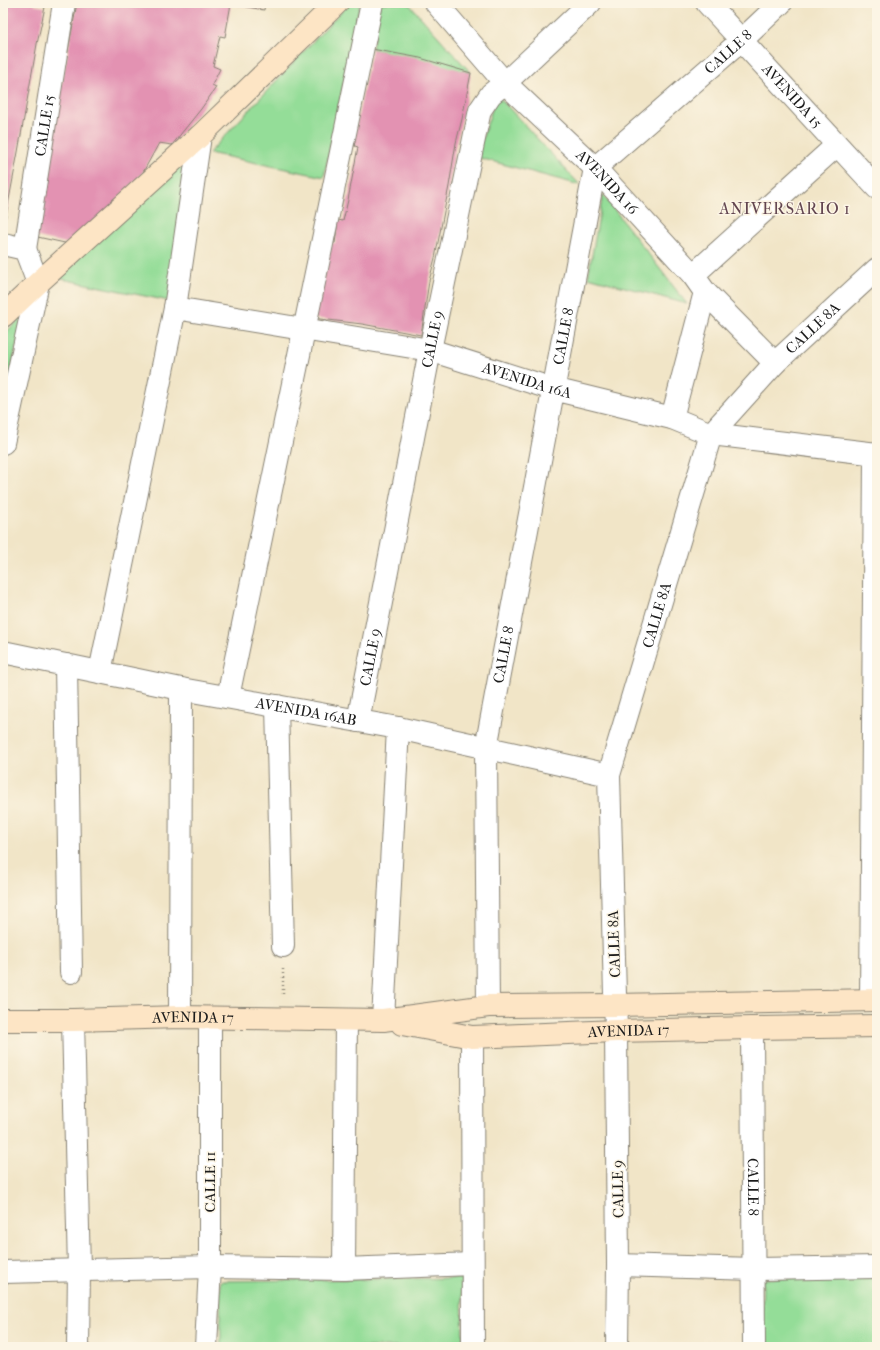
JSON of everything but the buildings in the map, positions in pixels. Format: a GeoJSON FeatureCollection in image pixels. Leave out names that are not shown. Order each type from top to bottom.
{"type":"FeatureCollection","features":[{"type":"Feature","properties":{"kind":"street","name":"CALLE 15"},"geometry":{"type":"LineString","coordinates":[[25,249],[64,3]]}},
{"type":"Feature","properties":{"kind":"street"},"geometry":{"type":"LineString","coordinates":[[3,316],[200,136],[336,3]]}},
{"type":"Feature","properties":{"kind":"street"},"geometry":{"type":"LineString","coordinates":[[228,697],[372,3]]}},
{"type":"Feature","properties":{"kind":"street","name":"AVENIDA 16"},"geometry":{"type":"LineString","coordinates":[[436,3],[505,83],[595,168],[692,275],[705,292],[775,364]]}},
{"type":"Feature","properties":{"kind":"street","name":"CALLE 9"},"geometry":{"type":"LineString","coordinates":[[358,721],[430,350],[480,110],[491,94],[505,83],[590,3]]}},
{"type":"Feature","properties":{"kind":"street","name":"AVENIDA 15"},"geometry":{"type":"LineString","coordinates":[[707,3],[877,188]]}},
{"type":"Feature","properties":{"kind":"street","name":"CALLE 8"},"geometry":{"type":"LineString","coordinates":[[488,1006],[486,748],[595,168],[742,40],[781,3]]}},
{"type":"Feature","properties":{"kind":"street"},"geometry":{"type":"LineString","coordinates":[[100,672],[175,308],[200,136]]}},
{"type":"Feature","properties":{"kind":"street"},"geometry":{"type":"LineString","coordinates":[[692,275],[837,145]]}},
{"type":"Feature","properties":{"kind":"street"},"geometry":{"type":"LineString","coordinates":[[3,244],[25,249],[38,283],[3,443]]}},
{"type":"Feature","properties":{"kind":"street","name":"CALLE 8A"},"geometry":{"type":"LineString","coordinates":[[616,1031],[609,775],[712,434],[775,364],[877,269]]}},
{"type":"Feature","properties":{"kind":"street"},"geometry":{"type":"LineString","coordinates":[[672,418],[705,292]]}},
{"type":"Feature","properties":{"kind":"street","name":"AVENIDA 16A"},"geometry":{"type":"LineString","coordinates":[[175,308],[305,328],[430,350],[553,389],[672,418],[712,434],[876,454]]}},
{"type":"Feature","properties":{"kind":"street"},"geometry":{"type":"LineString","coordinates":[[874,1000],[876,454]]}},
{"type":"Feature","properties":{"kind":"street","name":"AVENIDA 16AB"},"geometry":{"type":"LineString","coordinates":[[3,652],[181,689],[398,728],[609,775]]}},
{"type":"Feature","properties":{"kind":"street"},"geometry":{"type":"LineString","coordinates":[[66,665],[71,972]]}},
{"type":"Feature","properties":{"kind":"street"},"geometry":{"type":"LineString","coordinates":[[180,1017],[181,689]]}},
{"type":"Feature","properties":{"kind":"street"},"geometry":{"type":"LineString","coordinates":[[277,706],[283,946]]}},
{"type":"Feature","properties":{"kind":"street"},"geometry":{"type":"LineString","coordinates":[[383,1020],[398,728]]}},
{"type":"Feature","properties":{"kind":"street","name":"AVENIDA 17"},"geometry":{"type":"LineString","coordinates":[[3,1020],[180,1017],[383,1020],[488,1006],[874,1000]]}},
{"type":"Feature","properties":{"kind":"street","name":"CALLE 11"},"geometry":{"type":"LineString","coordinates":[[206,1347],[210,1267],[210,1018]]}},
{"type":"Feature","properties":{"kind":"street"},"geometry":{"type":"LineString","coordinates":[[73,1020],[79,1270],[78,1347]]}},
{"type":"Feature","properties":{"kind":"street"},"geometry":{"type":"LineString","coordinates":[[344,1269],[346,1020]]}},
{"type":"Feature","properties":{"kind":"street","name":"AVENIDA 17"},"geometry":{"type":"LineString","coordinates":[[383,1020],[472,1037],[616,1031],[877,1026]]}},
{"type":"Feature","properties":{"kind":"street","name":"CALLE 8"},"geometry":{"type":"LineString","coordinates":[[752,1028],[754,1347]]}},
{"type":"Feature","properties":{"kind":"street","name":"CALLE 9"},"geometry":{"type":"LineString","coordinates":[[616,1031],[618,1265],[617,1347]]}},
{"type":"Feature","properties":{"kind":"street"},"geometry":{"type":"LineString","coordinates":[[472,1037],[473,1347]]}},
{"type":"Feature","properties":{"kind":"street"},"geometry":{"type":"LineString","coordinates":[[3,1272],[210,1267],[344,1269],[472,1264]]}},
{"type":"Feature","properties":{"kind":"street"},"geometry":{"type":"LineString","coordinates":[[618,1265],[754,1269],[877,1267]]}},
{"type":"Feature","properties":{"kind":"path"},"geometry":{"type":"LineString","coordinates":[[283,946],[284,1018]]}},
{"type":"Feature","properties":{"kind":"green space"},"geometry":{"type":"Polygon","coordinates":[[[349,3],[360,3],[324,177],[209,153],[349,3]]]}},
{"type":"Feature","properties":{"kind":"green space"},"geometry":{"type":"Polygon","coordinates":[[[380,3],[408,3],[471,73],[372,49],[380,3]]]}},
{"type":"Feature","properties":{"kind":"green space"},"geometry":{"type":"Polygon","coordinates":[[[497,95],[580,185],[476,157],[497,95]]]}},
{"type":"Feature","properties":{"kind":"green space"},"geometry":{"type":"Polygon","coordinates":[[[192,150],[169,301],[52,277],[192,150]]]}},
{"type":"Feature","properties":{"kind":"green space"},"geometry":{"type":"Polygon","coordinates":[[[603,195],[687,304],[588,277],[603,195]]]}},
{"type":"Feature","properties":{"kind":"green space"},"geometry":{"type":"Polygon","coordinates":[[[23,316],[3,406],[3,335],[23,316]]]}},
{"type":"Feature","properties":{"kind":"green space"},"geometry":{"type":"Polygon","coordinates":[[[877,1276],[877,1347],[761,1347],[763,1279],[877,1276]]]}},
{"type":"Feature","properties":{"kind":"green space"},"geometry":{"type":"Polygon","coordinates":[[[462,1278],[463,1347],[221,1347],[220,1281],[462,1278]]]}},
{"type":"Feature","properties":{"kind":"district","name":"ANIVERSARIO 1"},"geometry":{"type":"Point","coordinates":[785,208]}}]}
